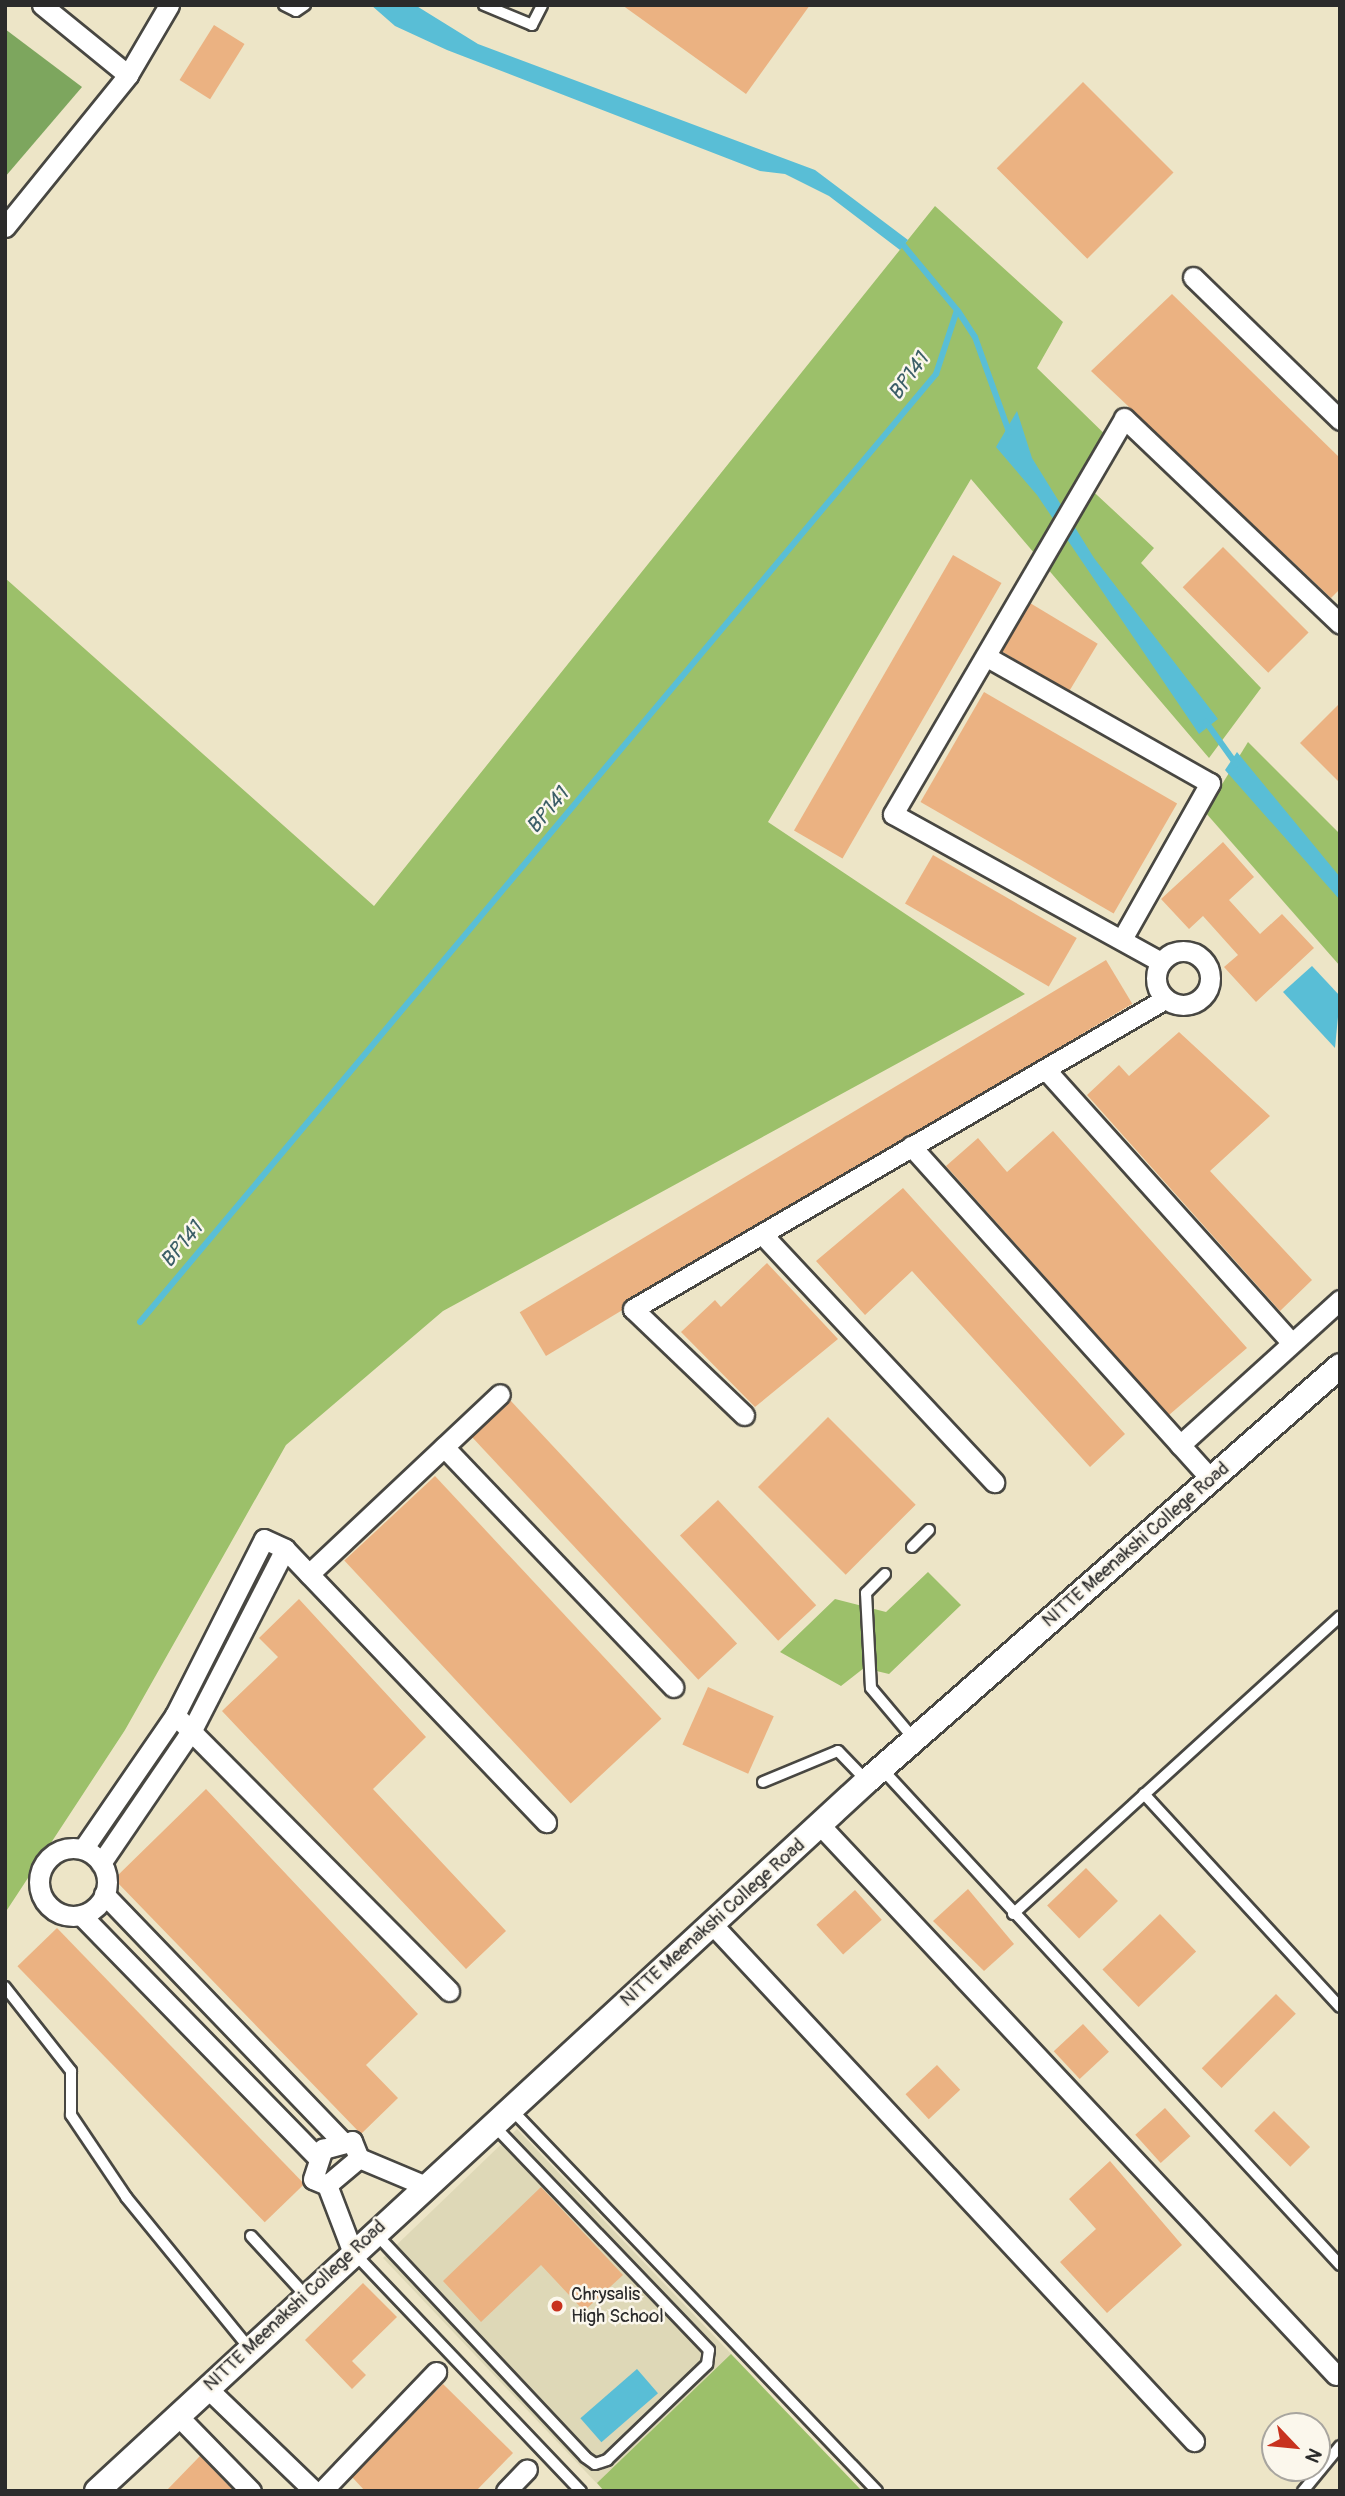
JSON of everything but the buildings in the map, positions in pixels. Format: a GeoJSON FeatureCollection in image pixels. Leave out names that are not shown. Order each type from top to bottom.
{"type":"FeatureCollection","features":[{"type":"Feature","properties":{"kind":"street"},"geometry":{"type":"LineString","coordinates":[[42,5],[128,75]]}},
{"type":"Feature","properties":{"kind":"street"},"geometry":{"type":"LineString","coordinates":[[5,227],[128,75],[169,5]]}},
{"type":"Feature","properties":{"kind":"street"},"geometry":{"type":"LineString","coordinates":[[1193,277],[1340,420]]}},
{"type":"Feature","properties":{"kind":"street"},"geometry":{"type":"LineString","coordinates":[[1161,962],[892,814],[987,657],[1124,418],[1338,619]]}},
{"type":"Feature","properties":{"kind":"street"},"geometry":{"type":"LineString","coordinates":[[987,657],[1210,783],[1122,939]]}},
{"type":"Feature","properties":{"kind":"street"},"geometry":{"type":"LineString","coordinates":[[744,1415],[634,1309],[1165,999],[1192,1004],[1206,993],[1210,976],[1203,960],[1187,951],[1161,962]]}},
{"type":"Feature","properties":{"kind":"street"},"geometry":{"type":"LineString","coordinates":[[1161,962],[1156,981],[1165,999]]}},
{"type":"Feature","properties":{"kind":"street"},"geometry":{"type":"LineString","coordinates":[[1046,1070],[1292,1343]]}},
{"type":"Feature","properties":{"kind":"street"},"geometry":{"type":"LineString","coordinates":[[911,1146],[1211,1479]]}},
{"type":"Feature","properties":{"kind":"street"},"geometry":{"type":"LineString","coordinates":[[762,1234],[994,1482]]}},
{"type":"Feature","properties":{"kind":"street"},"geometry":{"type":"LineString","coordinates":[[1180,1445],[1340,1300]]}},
{"type":"Feature","properties":{"kind":"street","name":"NITTE Meenakshi College Road"},"geometry":{"type":"LineString","coordinates":[[97,2491],[206,2387],[875,1775],[1340,1366]]}},
{"type":"Feature","properties":{"kind":"street"},"geometry":{"type":"LineString","coordinates":[[309,1574],[500,1394]]}},
{"type":"Feature","properties":{"kind":"street"},"geometry":{"type":"LineString","coordinates":[[444,1447],[673,1687]]}},
{"type":"Feature","properties":{"kind":"street"},"geometry":{"type":"LineString","coordinates":[[317,2157],[81,1915],[52,1909],[38,1883],[50,1856],[83,1849],[175,1715],[264,1539],[285,1549],[546,1822]]}},
{"type":"Feature","properties":{"kind":"street"},"geometry":{"type":"LineString","coordinates":[[285,1549],[193,1728],[101,1863],[104,1894],[342,2141]]}},
{"type":"Feature","properties":{"kind":"street"},"geometry":{"type":"LineString","coordinates":[[175,1715],[193,1728],[449,1992]]}},
{"type":"Feature","properties":{"kind":"street"},"geometry":{"type":"LineString","coordinates":[[820,1825],[1336,2375]]}},
{"type":"Feature","properties":{"kind":"street"},"geometry":{"type":"LineString","coordinates":[[83,1849],[101,1863]]}},
{"type":"Feature","properties":{"kind":"street"},"geometry":{"type":"LineString","coordinates":[[81,1915],[104,1894]]}},
{"type":"Feature","properties":{"kind":"street"},"geometry":{"type":"LineString","coordinates":[[712,1924],[1194,2441]]}},
{"type":"Feature","properties":{"kind":"street"},"geometry":{"type":"LineString","coordinates":[[353,2253],[327,2185],[313,2179],[317,2157],[342,2141],[352,2141],[359,2158],[426,2186]]}},
{"type":"Feature","properties":{"kind":"street"},"geometry":{"type":"LineString","coordinates":[[327,2185],[359,2158]]}},
{"type":"Feature","properties":{"kind":"street"},"geometry":{"type":"LineString","coordinates":[[321,2491],[436,2372]]}},
{"type":"Feature","properties":{"kind":"street"},"geometry":{"type":"LineString","coordinates":[[206,2387],[314,2491]]}},
{"type":"Feature","properties":{"kind":"street"},"geometry":{"type":"LineString","coordinates":[[177,2415],[251,2491]]}},
{"type":"Feature","properties":{"kind":"street"},"geometry":{"type":"LineString","coordinates":[[506,2491],[527,2469]]}},
{"type":"Feature","properties":{"kind":"lane"},"geometry":{"type":"LineString","coordinates":[[284,5],[296,10],[305,5]]}},
{"type":"Feature","properties":{"kind":"lane"},"geometry":{"type":"LineString","coordinates":[[484,5],[532,25],[542,5]]}},
{"type":"Feature","properties":{"kind":"lane"},"geometry":{"type":"LineString","coordinates":[[912,1547],[929,1530]]}},
{"type":"Feature","properties":{"kind":"lane"},"geometry":{"type":"LineString","coordinates":[[885,1574],[866,1593],[871,1688],[915,1740]]}},
{"type":"Feature","properties":{"kind":"lane"},"geometry":{"type":"LineString","coordinates":[[1013,1914],[1340,1616]]}},
{"type":"Feature","properties":{"kind":"lane"},"geometry":{"type":"LineString","coordinates":[[763,1782],[838,1751],[875,1775],[1013,1914],[1340,2265]]}},
{"type":"Feature","properties":{"kind":"lane"},"geometry":{"type":"LineString","coordinates":[[1144,1794],[1340,2007]]}},
{"type":"Feature","properties":{"kind":"lane"},"geometry":{"type":"LineString","coordinates":[[5,1987],[72,2071],[71,2115],[126,2197],[249,2348]]}},
{"type":"Feature","properties":{"kind":"lane"},"geometry":{"type":"LineString","coordinates":[[375,2233],[585,2457],[595,2464],[607,2460],[707,2364],[709,2350],[501,2117]]}},
{"type":"Feature","properties":{"kind":"lane"},"geometry":{"type":"LineString","coordinates":[[501,2117],[877,2491]]}},
{"type":"Feature","properties":{"kind":"lane"},"geometry":{"type":"LineString","coordinates":[[251,2236],[306,2296]]}},
{"type":"Feature","properties":{"kind":"lane"},"geometry":{"type":"LineString","coordinates":[[353,2253],[581,2491]]}},
{"type":"Feature","properties":{"kind":"lane"},"geometry":{"type":"LineString","coordinates":[[1303,2491],[1340,2446]]}},
{"type":"Feature","properties":{"kind":"shaded area","name":"Chrysalis High School"},"geometry":{"type":"Polygon","coordinates":[[[517,2129],[795,2421],[604,2491],[383,2258],[517,2129]]]}},
{"type":"Feature","properties":{"kind":"green space"},"geometry":{"type":"Polygon","coordinates":[[[5,29],[82,87],[5,177],[5,29]]]}},
{"type":"Feature","properties":{"kind":"green space"},"geometry":{"type":"Polygon","coordinates":[[[935,206],[1063,322],[1037,368],[1119,448],[1083,482],[1154,548],[1141,563],[1261,688],[1209,758],[971,479],[768,822],[1025,994],[443,1311],[286,1445],[125,1730],[5,1913],[5,578],[374,906],[935,206]]]}},
{"type":"Feature","properties":{"kind":"green space"},"geometry":{"type":"Polygon","coordinates":[[[1248,742],[1340,834],[1340,966],[1205,812],[1248,742]]]}},
{"type":"Feature","properties":{"kind":"green space"},"geometry":{"type":"Polygon","coordinates":[[[928,1572],[961,1605],[889,1674],[864,1668],[841,1686],[780,1652],[835,1599],[886,1612],[928,1572]]]}},
{"type":"Feature","properties":{"kind":"green space"},"geometry":{"type":"Polygon","coordinates":[[[731,2354],[862,2491],[604,2491],[597,2483],[731,2354]]]}},
{"type":"Feature","properties":{"kind":"water"},"geometry":{"type":"Polygon","coordinates":[[[371,5],[415,5],[478,44],[815,170],[908,240],[900,250],[829,196],[785,174],[760,171],[447,50],[395,26],[371,5]]]}},
{"type":"Feature","properties":{"kind":"water"},"geometry":{"type":"Polygon","coordinates":[[[1017,411],[1032,458],[1094,558],[1218,719],[1199,734],[1037,495],[996,447],[1017,411]]]}},
{"type":"Feature","properties":{"kind":"water"},"geometry":{"type":"Polygon","coordinates":[[[1237,752],[1340,877],[1340,900],[1225,770],[1237,752]]]}},
{"type":"Feature","properties":{"kind":"water"},"geometry":{"type":"Polygon","coordinates":[[[1312,966],[1340,996],[1335,1048],[1283,992],[1312,966]]]}},
{"type":"Feature","properties":{"kind":"water"},"geometry":{"type":"Polygon","coordinates":[[[637,2369],[658,2393],[601,2442],[580,2418],[637,2369]]]}},
{"type":"Feature","properties":{"kind":"waterway","name":"BP141"},"geometry":{"type":"LineString","coordinates":[[140,1322],[936,374],[957,310],[899,240]]}},
{"type":"Feature","properties":{"kind":"waterway","name":"BP141"},"geometry":{"type":"LineString","coordinates":[[958,311],[975,337],[1009,432]]}},
{"type":"Feature","properties":{"kind":"waterway","name":"BP141"},"geometry":{"type":"LineString","coordinates":[[1206,722],[1236,764]]}},
{"type":"Feature","properties":{"kind":"place","name":"Chrysalis High School"},"geometry":{"type":"Point","coordinates":[557,2306]}}]}
